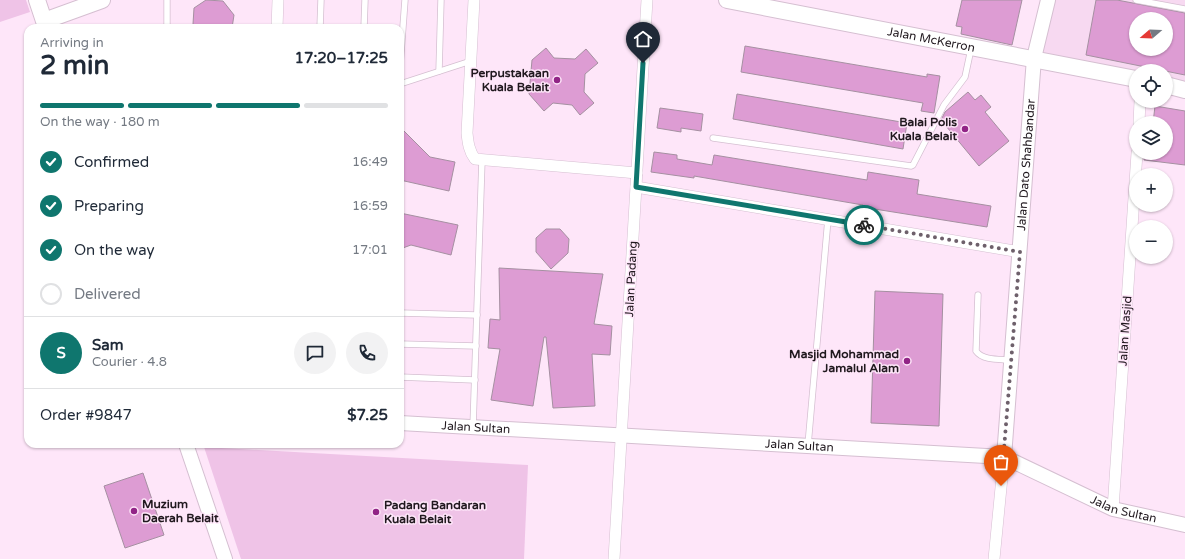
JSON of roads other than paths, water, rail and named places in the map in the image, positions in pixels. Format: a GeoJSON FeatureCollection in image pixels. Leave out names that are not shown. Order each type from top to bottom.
{"type":"FeatureCollection","features":[{"type":"Feature","properties":{"kind":"main road"},"geometry":{"type":"LineString","coordinates":[[37,0],[45,24],[102,0]]}},
{"type":"Feature","properties":{"kind":"main road","name":"Jalan McKerron"},"geometry":{"type":"LineString","coordinates":[[727,0],[1034,58],[1129,78]]}},
{"type":"Feature","properties":{"kind":"main road"},"geometry":{"type":"LineString","coordinates":[[1173,87],[1185,90]]}},
{"type":"Feature","properties":{"kind":"street"},"geometry":{"type":"LineString","coordinates":[[277,24],[278,0]]}},
{"type":"Feature","properties":{"kind":"street"},"geometry":{"type":"LineString","coordinates":[[474,0],[467,133],[468,146],[475,158],[482,160],[637,173]]}},
{"type":"Feature","properties":{"kind":"street","name":"Jalan Padang"},"geometry":{"type":"LineString","coordinates":[[614,559],[647,0]]}},
{"type":"Feature","properties":{"kind":"street","name":"Jalan Dato Shahbandar"},"geometry":{"type":"LineString","coordinates":[[994,559],[1012,360],[1034,58],[1048,0]]}},
{"type":"Feature","properties":{"kind":"street","name":"Jalan Masjid"},"geometry":{"type":"LineString","coordinates":[[1113,509],[1137,160]]}},
{"type":"Feature","properties":{"kind":"street"},"geometry":{"type":"LineString","coordinates":[[636,187],[1020,252]]}},
{"type":"Feature","properties":{"kind":"street","name":"Jalan Sultan"},"geometry":{"type":"LineString","coordinates":[[404,423],[1004,457],[1113,509],[1185,524]]}},
{"type":"Feature","properties":{"kind":"street"},"geometry":{"type":"LineString","coordinates":[[187,448],[225,559]]}},
{"type":"Feature","properties":{"kind":"lane"},"geometry":{"type":"LineString","coordinates":[[167,0],[167,24]]}},
{"type":"Feature","properties":{"kind":"lane"},"geometry":{"type":"LineString","coordinates":[[320,24],[321,0]]}},
{"type":"Feature","properties":{"kind":"lane"},"geometry":{"type":"LineString","coordinates":[[364,24],[365,0]]}},
{"type":"Feature","properties":{"kind":"lane"},"geometry":{"type":"LineString","coordinates":[[403,24],[405,0]]}},
{"type":"Feature","properties":{"kind":"lane"},"geometry":{"type":"LineString","coordinates":[[439,71],[441,0]]}},
{"type":"Feature","properties":{"kind":"lane"},"geometry":{"type":"LineString","coordinates":[[1136,0],[1185,9]]}},
{"type":"Feature","properties":{"kind":"lane"},"geometry":{"type":"LineString","coordinates":[[713,138],[912,166],[944,105],[965,77],[972,47]]}},
{"type":"Feature","properties":{"kind":"lane"},"geometry":{"type":"LineString","coordinates":[[404,83],[471,61]]}},
{"type":"Feature","properties":{"kind":"lane"},"geometry":{"type":"LineString","coordinates":[[473,427],[482,160]]}},
{"type":"Feature","properties":{"kind":"lane"},"geometry":{"type":"LineString","coordinates":[[808,446],[828,219]]}},
{"type":"Feature","properties":{"kind":"lane"},"geometry":{"type":"LineString","coordinates":[[978,295],[976,351],[983,357],[1012,360]]}},
{"type":"Feature","properties":{"kind":"lane"},"geometry":{"type":"LineString","coordinates":[[404,313],[477,315]]}},
{"type":"Feature","properties":{"kind":"lane"},"geometry":{"type":"LineString","coordinates":[[404,344],[476,346]]}},
{"type":"Feature","properties":{"kind":"lane"},"geometry":{"type":"LineString","coordinates":[[404,377],[475,380]]}},
{"type":"Feature","properties":{"kind":"place","name":"Perpustakaan Kuala Belait"},"geometry":{"type":"Point","coordinates":[557,80]}},
{"type":"Feature","properties":{"kind":"place","name":"Balai Polis Kuala Belait"},"geometry":{"type":"Point","coordinates":[965,129]}},
{"type":"Feature","properties":{"kind":"place","name":"Masjid Mohammad Jamalul Alam"},"geometry":{"type":"Point","coordinates":[907,361]}},
{"type":"Feature","properties":{"kind":"place","name":"Muzium Daerah Belait"},"geometry":{"type":"Point","coordinates":[134,511]}},
{"type":"Feature","properties":{"kind":"place","name":"Padang Bandaran Kuala Belait"},"geometry":{"type":"Point","coordinates":[376,512]}}]}
